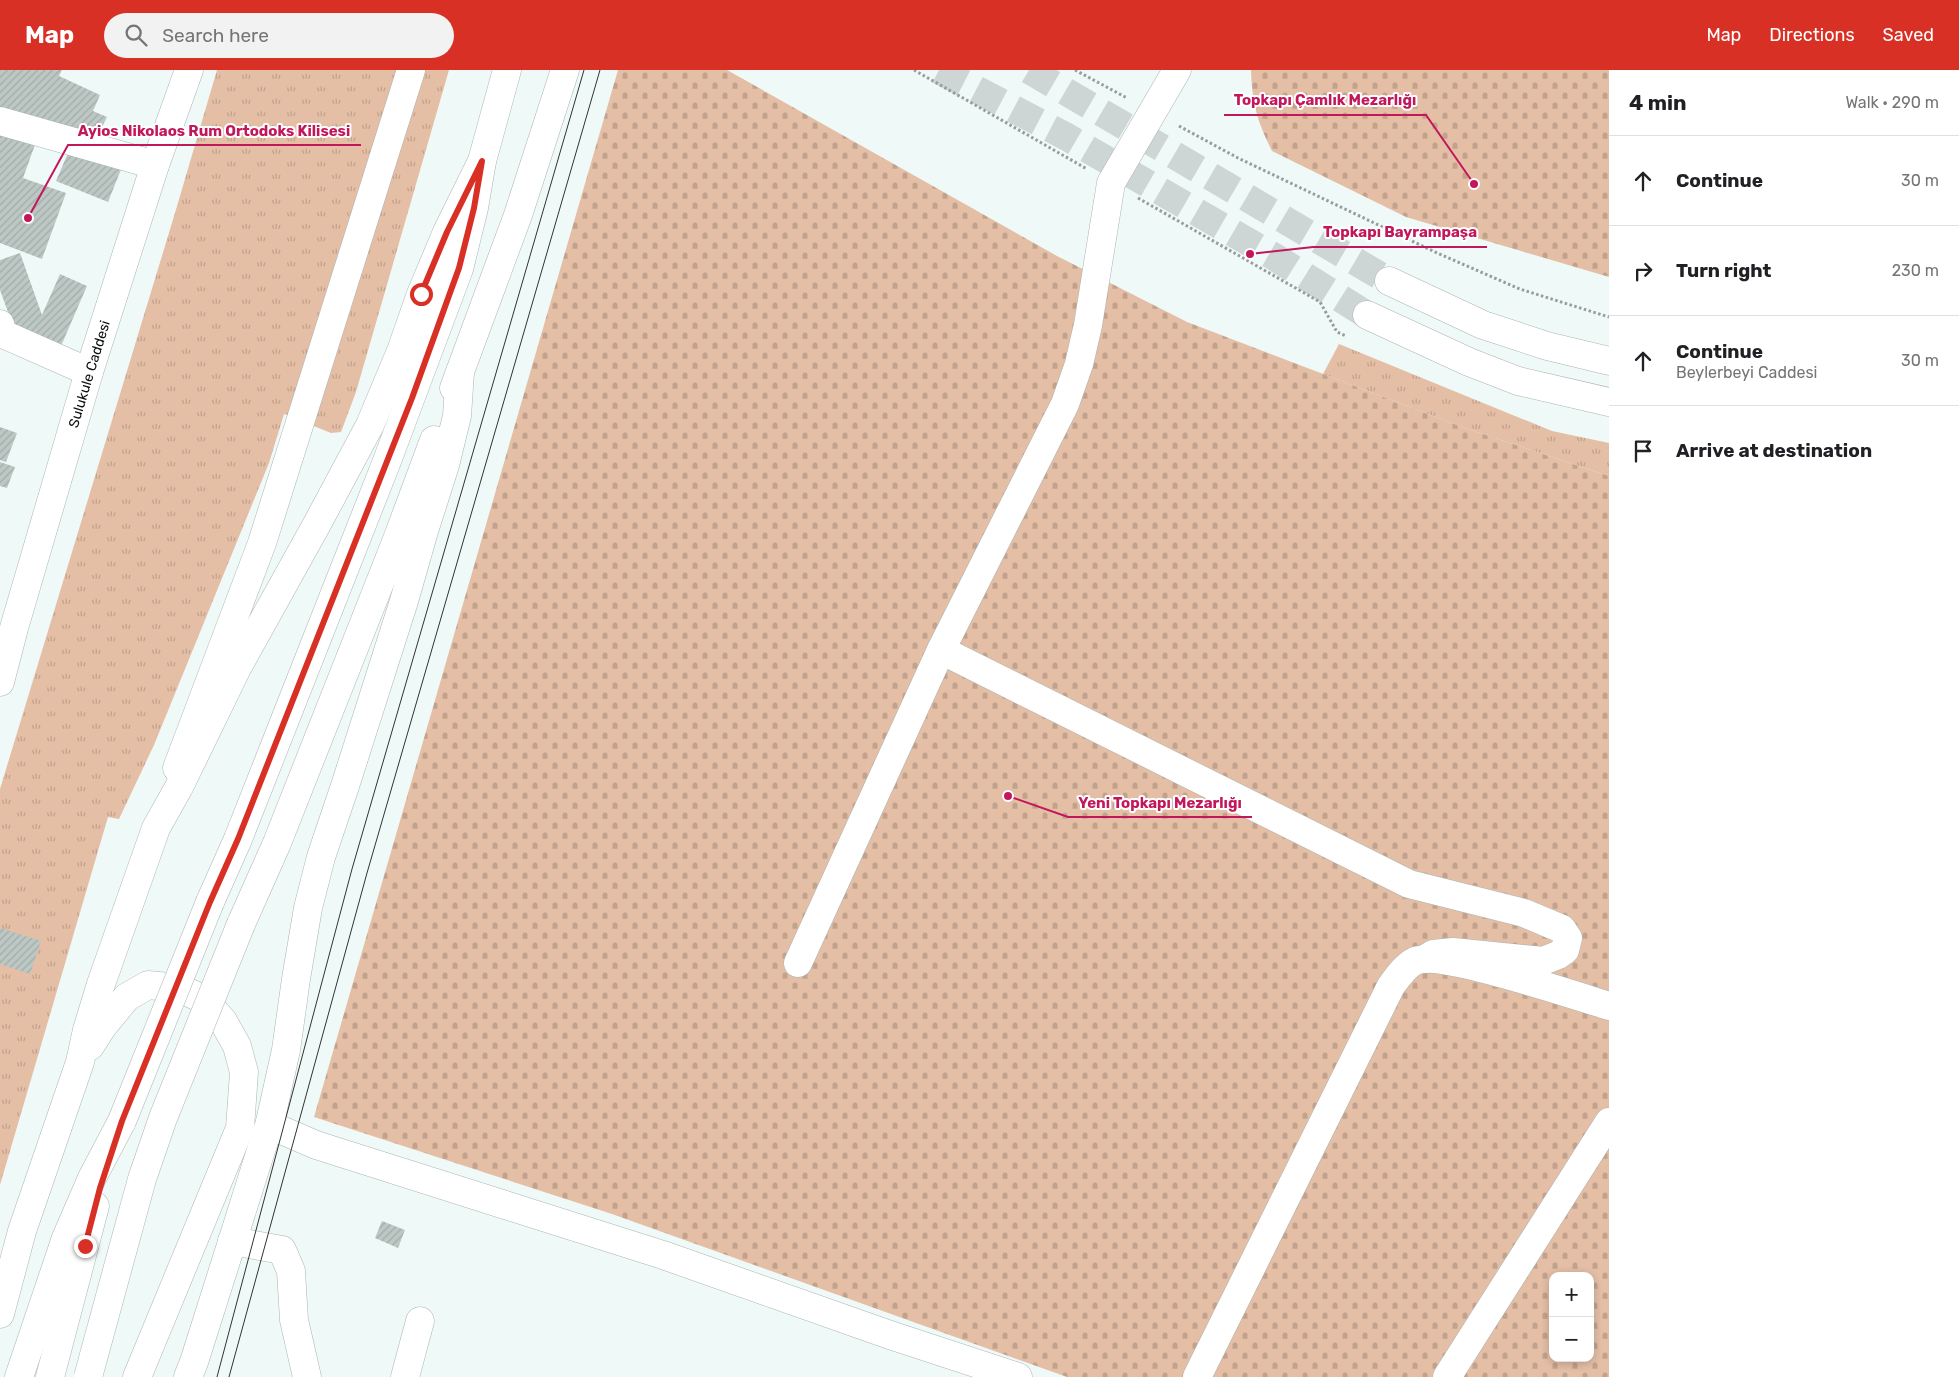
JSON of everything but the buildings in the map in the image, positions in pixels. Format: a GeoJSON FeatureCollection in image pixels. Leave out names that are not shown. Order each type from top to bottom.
{"type":"FeatureCollection","features":[{"type":"Feature","properties":{"kind":"main road","name":"Sulukule Caddesi"},"geometry":{"type":"LineString","coordinates":[[0,682],[7,623],[155,165],[189,70]]}},
{"type":"Feature","properties":{"kind":"main road"},"geometry":{"type":"LineString","coordinates":[[0,1314],[22,1231],[80,1062],[86,1030],[101,984],[156,828],[262,543],[411,70]]}},
{"type":"Feature","properties":{"kind":"main road"},"geometry":{"type":"LineString","coordinates":[[50,1377],[100,1188],[122,1121],[210,902],[238,839],[412,398],[459,268],[474,208],[482,161],[507,70]]}},
{"type":"Feature","properties":{"kind":"main road"},"geometry":{"type":"LineString","coordinates":[[88,1377],[142,1179],[157,1136],[205,1010],[280,834],[398,537],[518,215],[565,70]]}},
{"type":"Feature","properties":{"kind":"main road"},"geometry":{"type":"LineString","coordinates":[[798,963],[941,650],[1068,396],[1079,364],[1088,324],[1111,183],[1177,70]]}},
{"type":"Feature","properties":{"kind":"main road"},"geometry":{"type":"LineString","coordinates":[[0,121],[155,165]]}},
{"type":"Feature","properties":{"kind":"main road"},"geometry":{"type":"LineString","coordinates":[[156,828],[187,770],[236,668],[370,425],[447,232],[482,161]]}},
{"type":"Feature","properties":{"kind":"main road"},"geometry":{"type":"LineString","coordinates":[[1389,281],[1482,325],[1547,346],[1609,361]]}},
{"type":"Feature","properties":{"kind":"main road"},"geometry":{"type":"LineString","coordinates":[[1367,315],[1469,362],[1518,381],[1609,402]]}},
{"type":"Feature","properties":{"kind":"main road"},"geometry":{"type":"LineString","coordinates":[[0,324],[3,334],[88,372]]}},
{"type":"Feature","properties":{"kind":"main road"},"geometry":{"type":"LineString","coordinates":[[191,1372],[270,1122],[286,1050],[308,908],[319,865],[402,610],[445,464],[457,416],[460,372]]}},
{"type":"Feature","properties":{"kind":"main road"},"geometry":{"type":"LineString","coordinates":[[941,650],[1408,884],[1524,913],[1562,929],[1568,938],[1565,950],[1543,961],[1453,952],[1433,954],[1425,959],[1414,962],[1405,969],[1391,986],[1197,1377]]}},
{"type":"Feature","properties":{"kind":"main road"},"geometry":{"type":"LineString","coordinates":[[1425,959],[1470,966],[1609,1006]]}},
{"type":"Feature","properties":{"kind":"main road"},"geometry":{"type":"LineString","coordinates":[[80,1062],[103,1026],[127,997],[148,985],[180,988],[204,1000],[223,1021],[237,1046],[244,1072],[240,1128],[137,1377]]}},
{"type":"Feature","properties":{"kind":"main road"},"geometry":{"type":"LineString","coordinates":[[19,1377],[66,1238],[92,1178],[122,1121]]}},
{"type":"Feature","properties":{"kind":"main road"},"geometry":{"type":"LineString","coordinates":[[270,1122],[279,1129],[316,1145],[663,1255],[890,1335],[1018,1377]]}},
{"type":"Feature","properties":{"kind":"main road"},"geometry":{"type":"LineString","coordinates":[[1447,1377],[1609,1122]]}},
{"type":"Feature","properties":{"kind":"main road"},"geometry":{"type":"LineString","coordinates":[[262,1149],[278,1142],[316,1145]]}},
{"type":"Feature","properties":{"kind":"main road"},"geometry":{"type":"LineString","coordinates":[[232,1241],[282,1250],[291,1271],[294,1320],[307,1377]]}},
{"type":"Feature","properties":{"kind":"main road"},"geometry":{"type":"LineString","coordinates":[[405,1377],[420,1321]]}},
{"type":"Feature","properties":{"kind":"path"},"geometry":{"type":"LineString","coordinates":[[914,70],[1320,302],[1337,332],[1355,340]]}},
{"type":"Feature","properties":{"kind":"path"},"geometry":{"type":"LineString","coordinates":[[1075,70],[1238,158],[1435,252],[1520,289],[1609,317]]}},
{"type":"Feature","properties":{"kind":"green space"},"geometry":{"type":"Polygon","coordinates":[[[217,70],[449,70],[356,392],[341,432],[331,433],[284,414],[269,463],[154,745],[119,819],[108,817],[0,1185],[0,789],[217,70]]]}},
{"type":"Feature","properties":{"kind":"green space"},"geometry":{"type":"Polygon","coordinates":[[[618,70],[727,70],[1057,256],[1187,322],[1462,427],[1609,476],[1609,1377],[1067,1377],[612,1214],[314,1117],[618,70]]]}},
{"type":"Feature","properties":{"kind":"green space"},"geometry":{"type":"Polygon","coordinates":[[[1251,70],[1609,70],[1609,277],[1406,217],[1272,151],[1256,112],[1251,70]]]}},
{"type":"Feature","properties":{"kind":"green space"},"geometry":{"type":"Polygon","coordinates":[[[1339,344],[1552,431],[1609,443],[1609,476],[1462,427],[1323,374],[1339,344]]]}},
{"type":"Feature","properties":{"kind":"tunnel"},"geometry":{"type":"LineString","coordinates":[[939,70],[1067,137],[1273,256],[1367,315]]}},
{"type":"Feature","properties":{"kind":"tunnel"},"geometry":{"type":"LineString","coordinates":[[1029,70],[1389,281]]}},
{"type":"Feature","properties":{"kind":"tram line"},"geometry":{"type":"LineString","coordinates":[[217,1377],[352,869],[584,70]]}},
{"type":"Feature","properties":{"kind":"tram line"},"geometry":{"type":"LineString","coordinates":[[229,1377],[367,873],[600,70]]}},
{"type":"Feature","properties":{"kind":"place","name":"Topkapı Çamlık Mezarlığı"},"geometry":{"type":"Point","coordinates":[1474,184]}},
{"type":"Feature","properties":{"kind":"place","name":"Ayios Nikolaos Rum Ortodoks Kilisesi"},"geometry":{"type":"Point","coordinates":[28,218]}},
{"type":"Feature","properties":{"kind":"place","name":"Topkapı Bayrampaşa"},"geometry":{"type":"Point","coordinates":[1250,254]}},
{"type":"Feature","properties":{"kind":"place","name":"Yeni Topkapı Mezarlığı"},"geometry":{"type":"Point","coordinates":[1008,796]}},
{"type":"Feature","properties":{"kind":"route"},"geometry":{"type":"LineString","coordinates":[[85,1246],[100,1188],[122,1121],[210,902],[238,839],[412,398],[459,268],[474,208],[482,161],[447,232],[421,294]]}}]}
